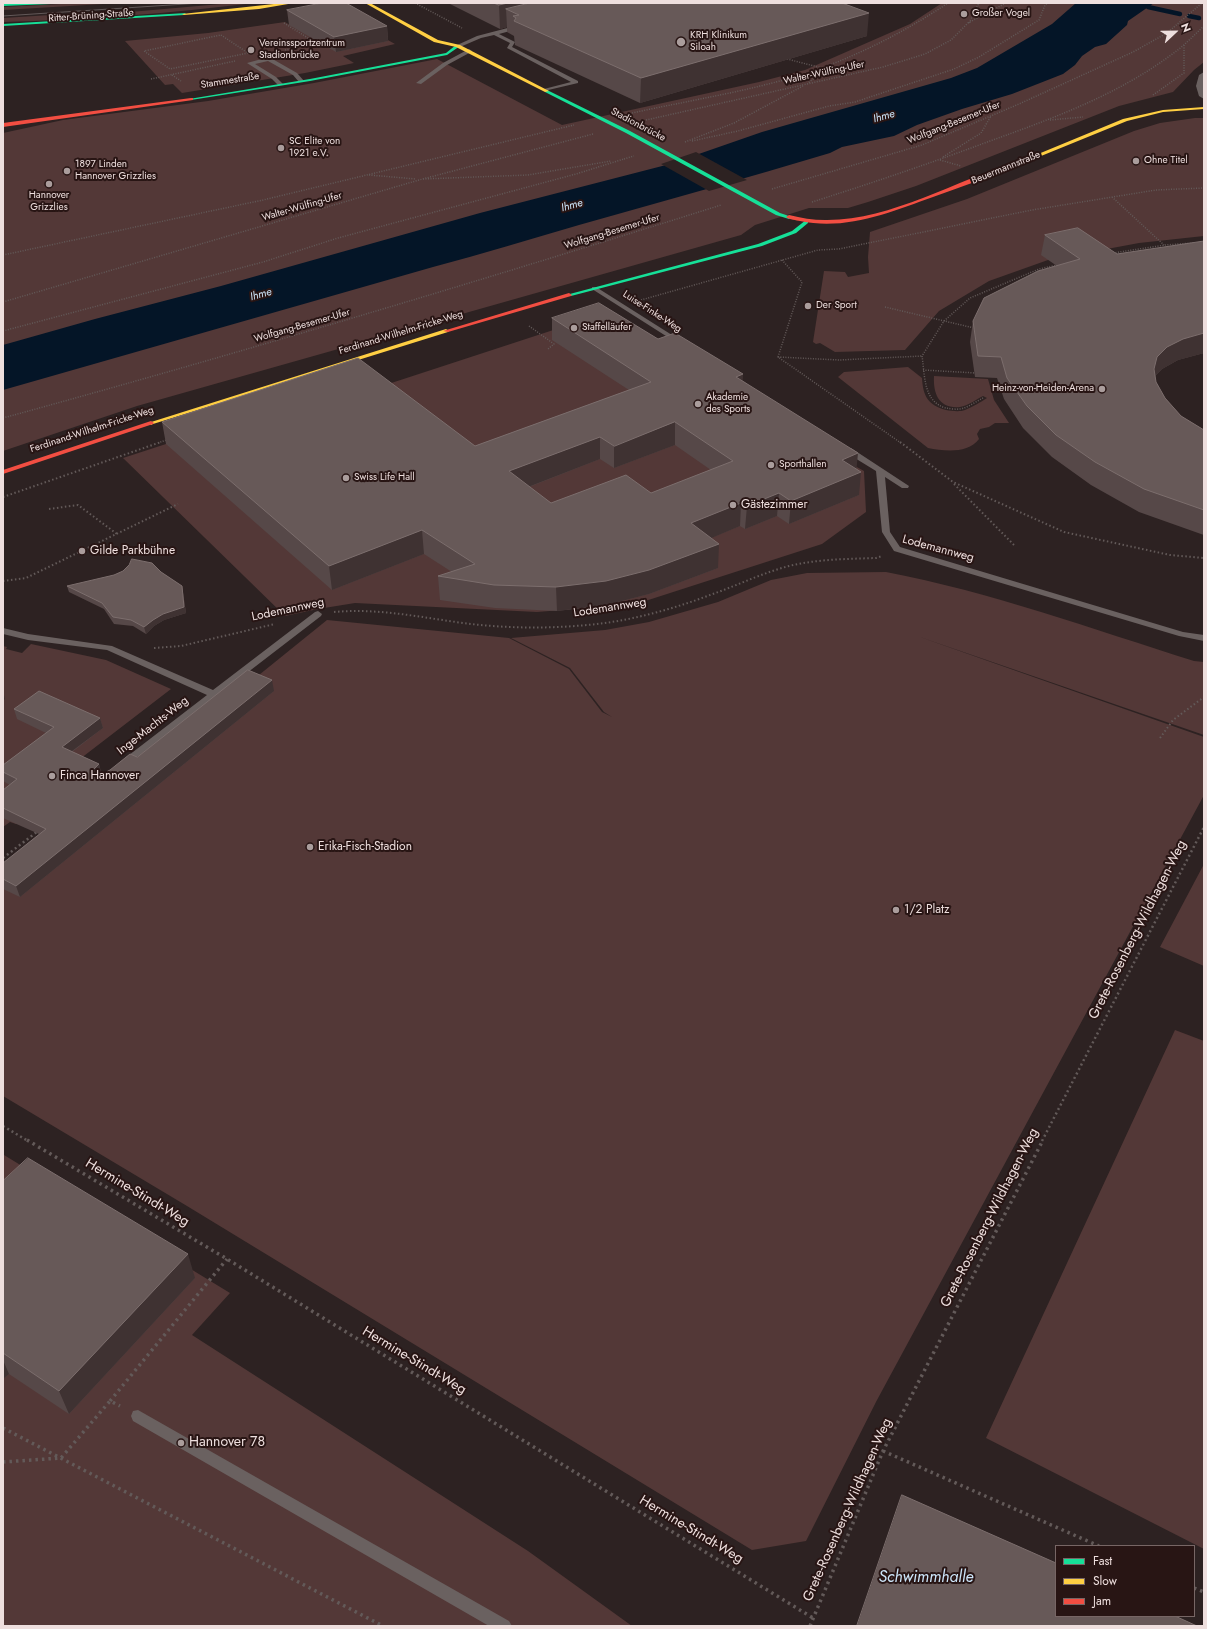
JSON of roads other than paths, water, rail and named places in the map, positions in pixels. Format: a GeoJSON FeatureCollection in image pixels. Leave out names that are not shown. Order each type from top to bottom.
{"type":"FeatureCollection","features":[{"type":"Feature","properties":{"kind":"street","name":"Ritter-Brüning-Straße"},"geometry":{"type":"LineString","coordinates":[[3,4],[51,3]]}},
{"type":"Feature","properties":{"kind":"street","name":"Ritter-Brüning-Straße"},"geometry":{"type":"LineString","coordinates":[[3,25],[150,17],[228,11],[292,3]]}},
{"type":"Feature","properties":{"kind":"street","name":"Stadionbrücke"},"geometry":{"type":"LineString","coordinates":[[367,3],[436,41],[458,46],[469,51],[603,119],[778,214],[806,222]]}},
{"type":"Feature","properties":{"kind":"street","name":"Ritter-Brüning-Straße"},"geometry":{"type":"LineString","coordinates":[[3,32],[156,23],[228,11]]}},
{"type":"Feature","properties":{"kind":"street","name":"Stadionbrücke"},"geometry":{"type":"LineString","coordinates":[[448,33],[454,37],[458,46]]}},
{"type":"Feature","properties":{"kind":"street","name":"Stammestraße"},"geometry":{"type":"LineString","coordinates":[[3,125],[301,81],[447,54],[458,46]]}},
{"type":"Feature","properties":{"kind":"street"},"geometry":{"type":"LineString","coordinates":[[1204,75],[1201,81],[1201,88],[1204,96]]}},
{"type":"Feature","properties":{"kind":"street","name":"Beuermannstraße"},"geometry":{"type":"LineString","coordinates":[[806,222],[834,223],[872,216],[973,181],[1128,118],[1174,109],[1204,108]]}},
{"type":"Feature","properties":{"kind":"street","name":"Ferdinand-Wilhelm-Fricke-Weg"},"geometry":{"type":"LineString","coordinates":[[3,472],[114,434],[508,312],[760,245],[794,232],[806,222]]}},
{"type":"Feature","properties":{"kind":"lane"},"geometry":{"type":"LineString","coordinates":[[458,46],[479,37],[523,26]]}},
{"type":"Feature","properties":{"kind":"lane"},"geometry":{"type":"LineString","coordinates":[[494,33],[514,43],[509,47],[576,82],[546,90]]}},
{"type":"Feature","properties":{"kind":"lane"},"geometry":{"type":"LineString","coordinates":[[419,83],[445,64],[469,51]]}},
{"type":"Feature","properties":{"kind":"lane"},"geometry":{"type":"LineString","coordinates":[[280,84],[274,78],[250,63],[269,59],[295,74],[301,81]]}},
{"type":"Feature","properties":{"kind":"lane","name":"Luise-Finke-Weg"},"geometry":{"type":"LineString","coordinates":[[594,288],[687,347]]}},
{"type":"Feature","properties":{"kind":"lane"},"geometry":{"type":"LineString","coordinates":[[840,445],[905,486]]}},
{"type":"Feature","properties":{"kind":"lane","name":"Lodemannweg"},"geometry":{"type":"LineString","coordinates":[[880,470],[886,532],[897,548],[910,554],[990,576],[1182,634],[1204,638]]}},
{"type":"Feature","properties":{"kind":"lane","name":"Inge-Machts-Weg"},"geometry":{"type":"LineString","coordinates":[[113,772],[318,614]]}},
{"type":"Feature","properties":{"kind":"lane"},"geometry":{"type":"LineString","coordinates":[[3,631],[28,637],[109,648],[214,694]]}},
{"type":"Feature","properties":{"kind":"lane"},"geometry":{"type":"LineString","coordinates":[[138,1416],[504,1626]]}},
{"type":"Feature","properties":{"kind":"water","name":"Ihme"},"geometry":{"type":"Polygon","coordinates":[[[1076,3],[1154,3],[1128,21],[1127,25],[1106,44],[1095,47],[1082,56],[1075,65],[1063,74],[1012,94],[962,109],[917,125],[894,136],[842,147],[830,153],[768,171],[3,390],[3,345],[221,286],[480,213],[670,164],[762,132],[951,78],[977,68],[1052,24],[1076,3]]]}},
{"type":"Feature","properties":{"kind":"waterway"},"geometry":{"type":"LineString","coordinates":[[1148,7],[1180,14]]}},
{"type":"Feature","properties":{"kind":"waterway"},"geometry":{"type":"LineString","coordinates":[[1189,16],[1199,18]]}},
{"type":"Feature","properties":{"kind":"tram line"},"geometry":{"type":"LineString","coordinates":[[3,16],[201,3]]}},
{"type":"Feature","properties":{"kind":"place","name":"Großer Vogel"},"geometry":{"type":"Point","coordinates":[964,14]}},
{"type":"Feature","properties":{"kind":"place","name":"KRH Klinikum Siloah"},"geometry":{"type":"Point","coordinates":[681,42]}},
{"type":"Feature","properties":{"kind":"place","name":"Vereinssportzentrum Stadionbrücke"},"geometry":{"type":"Point","coordinates":[251,50]}},
{"type":"Feature","properties":{"kind":"place","name":"SC Elite von 1921 e.V."},"geometry":{"type":"Point","coordinates":[281,148]}},
{"type":"Feature","properties":{"kind":"place","name":"Ohne Titel"},"geometry":{"type":"Point","coordinates":[1136,161]}},
{"type":"Feature","properties":{"kind":"place","name":"1897 Linden Hannover Grizzlies"},"geometry":{"type":"Point","coordinates":[67,171]}},
{"type":"Feature","properties":{"kind":"place","name":"Hannover Grizzlies"},"geometry":{"type":"Point","coordinates":[49,184]}},
{"type":"Feature","properties":{"kind":"place","name":"Der Sport"},"geometry":{"type":"Point","coordinates":[808,306]}},
{"type":"Feature","properties":{"kind":"place","name":"Staffelläufer"},"geometry":{"type":"Point","coordinates":[574,328]}},
{"type":"Feature","properties":{"kind":"place","name":"Heinz-von-Heiden-Arena"},"geometry":{"type":"Point","coordinates":[1102,389]}},
{"type":"Feature","properties":{"kind":"place","name":"Akademie des Sports"},"geometry":{"type":"Point","coordinates":[698,404]}},
{"type":"Feature","properties":{"kind":"place","name":"Sporthallen"},"geometry":{"type":"Point","coordinates":[771,465]}},
{"type":"Feature","properties":{"kind":"place","name":"Swiss Life Hall"},"geometry":{"type":"Point","coordinates":[346,478]}},
{"type":"Feature","properties":{"kind":"place","name":"Gästezimmer"},"geometry":{"type":"Point","coordinates":[733,505]}},
{"type":"Feature","properties":{"kind":"place","name":"Gilde Parkbühne"},"geometry":{"type":"Point","coordinates":[82,551]}},
{"type":"Feature","properties":{"kind":"place","name":"Finca Hannover"},"geometry":{"type":"Point","coordinates":[52,776]}},
{"type":"Feature","properties":{"kind":"place","name":"Erika-Fisch-Stadion"},"geometry":{"type":"Point","coordinates":[310,847]}},
{"type":"Feature","properties":{"kind":"place","name":"1/2 Platz"},"geometry":{"type":"Point","coordinates":[896,910]}},
{"type":"Feature","properties":{"kind":"place","name":"Hannover 78"},"geometry":{"type":"Point","coordinates":[181,1443]}},
{"type":"Feature","properties":{"kind":"water label","name":"Schwimmhalle"},"geometry":{"type":"Point","coordinates":[926,1578]}}]}
